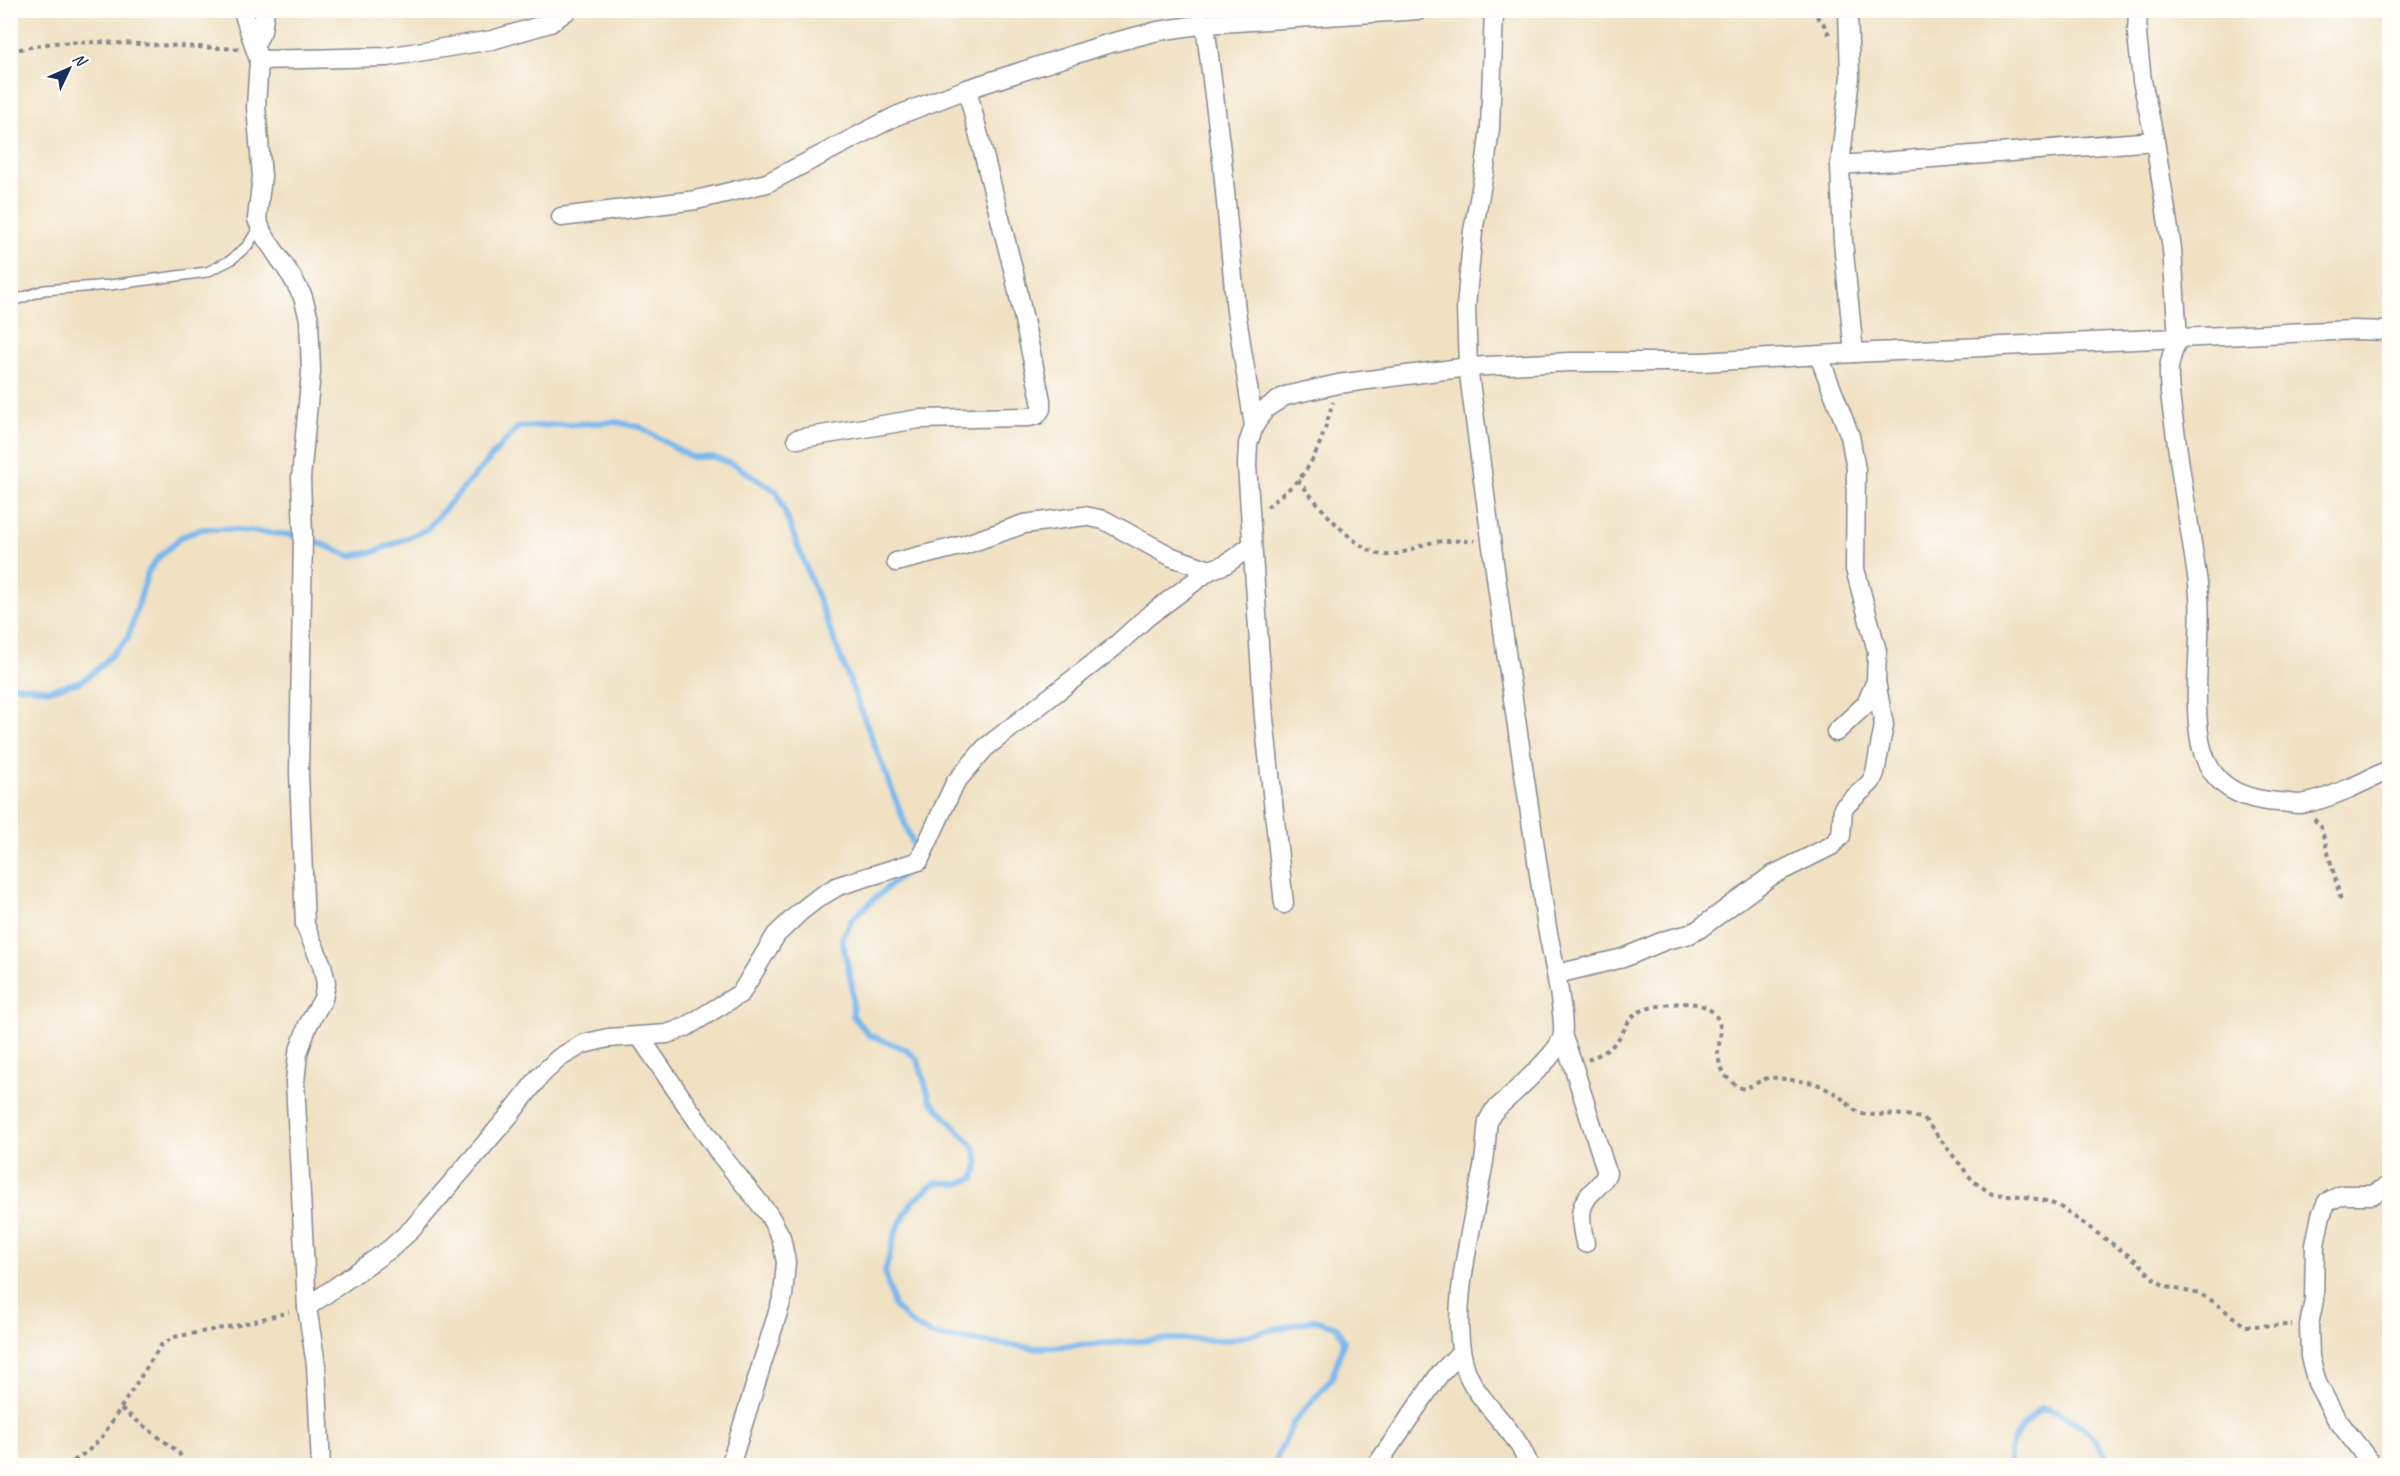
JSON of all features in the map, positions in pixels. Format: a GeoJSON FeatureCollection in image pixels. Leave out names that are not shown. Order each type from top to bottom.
{"type":"FeatureCollection","features":[{"type":"Feature","properties":{"kind":"street"},"geometry":{"type":"LineString","coordinates":[[244,10],[244,18],[256,52]]}},
{"type":"Feature","properties":{"kind":"street"},"geometry":{"type":"LineString","coordinates":[[266,10],[256,52],[256,107],[262,177],[257,219],[259,226],[303,297],[309,319],[310,340],[311,372],[301,478],[303,547],[299,773],[305,925],[322,965],[326,983],[323,999],[308,1025],[298,1053],[295,1082],[308,1307],[316,1365],[321,1466]]}},
{"type":"Feature","properties":{"kind":"street"},"geometry":{"type":"LineString","coordinates":[[256,52],[387,57],[492,40],[550,23],[568,10]]}},
{"type":"Feature","properties":{"kind":"street"},"geometry":{"type":"LineString","coordinates":[[561,217],[696,200],[767,183],[896,116],[1107,44],[1158,31],[1306,14],[1419,10]]}},
{"type":"Feature","properties":{"kind":"street"},"geometry":{"type":"LineString","coordinates":[[1494,10],[1490,128],[1473,231],[1466,307],[1468,367],[1547,928],[1557,974],[1563,1037],[1607,1173],[1602,1183],[1582,1204],[1580,1213],[1585,1243]]}},
{"type":"Feature","properties":{"kind":"street"},"geometry":{"type":"LineString","coordinates":[[1848,10],[1850,77],[1840,165],[1843,242],[1854,352]]}},
{"type":"Feature","properties":{"kind":"street"},"geometry":{"type":"LineString","coordinates":[[2138,10],[2137,34],[2142,81],[2155,141],[2172,249],[2178,338],[2170,361],[2170,390],[2200,597],[2197,665],[2202,747],[2205,760],[2214,775],[2236,793],[2253,800],[2300,804],[2358,785],[2390,769]]}},
{"type":"Feature","properties":{"kind":"street"},"geometry":{"type":"LineString","coordinates":[[1205,24],[1222,159],[1236,311],[1254,426]]}},
{"type":"Feature","properties":{"kind":"street"},"geometry":{"type":"LineString","coordinates":[[797,439],[919,419],[1029,417],[1037,415],[1041,409],[1014,273],[967,90]]}},
{"type":"Feature","properties":{"kind":"street"},"geometry":{"type":"LineString","coordinates":[[1840,165],[2155,141]]}},
{"type":"Feature","properties":{"kind":"street"},"geometry":{"type":"LineString","coordinates":[[1284,904],[1264,718],[1247,465],[1248,444],[1254,426],[1265,409],[1285,396],[1338,384],[1468,367],[1570,362],[1702,362],[1854,352],[2353,330],[2390,331]]}},
{"type":"Feature","properties":{"kind":"street"},"geometry":{"type":"LineString","coordinates":[[1557,974],[1623,958],[1666,940],[1690,934],[1771,876],[1836,842],[1843,829],[1843,808],[1871,782],[1875,774],[1884,725],[1876,681],[1877,651],[1856,569],[1856,469],[1850,436],[1819,356]]}},
{"type":"Feature","properties":{"kind":"street"},"geometry":{"type":"LineString","coordinates":[[896,562],[964,545],[1024,524],[1085,516],[1104,520],[1172,557],[1210,570]]}},
{"type":"Feature","properties":{"kind":"street"},"geometry":{"type":"LineString","coordinates":[[308,1307],[390,1249],[412,1229],[540,1076],[559,1058],[583,1044],[608,1038],[668,1034],[686,1027],[741,993],[776,935],[818,898],[838,886],[919,861],[955,783],[985,748],[1113,648],[1147,617],[1210,570],[1226,564],[1251,546]]}},
{"type":"Feature","properties":{"kind":"street"},"geometry":{"type":"LineString","coordinates":[[1836,732],[1866,704],[1876,681]]}},
{"type":"Feature","properties":{"kind":"street"},"geometry":{"type":"LineString","coordinates":[[639,1037],[720,1154],[769,1215],[781,1237],[786,1262],[783,1296],[730,1466]]}},
{"type":"Feature","properties":{"kind":"street"},"geometry":{"type":"LineString","coordinates":[[1529,1466],[1520,1446],[1474,1385],[1463,1362],[1458,1325],[1484,1164],[1488,1121],[1493,1112],[1551,1054],[1563,1037]]}},
{"type":"Feature","properties":{"kind":"street"},"geometry":{"type":"LineString","coordinates":[[2373,1466],[2336,1418],[2317,1383],[2310,1357],[2309,1324],[2314,1300],[2315,1245],[2321,1215],[2327,1202],[2342,1195],[2372,1196],[2390,1185]]}},
{"type":"Feature","properties":{"kind":"street"},"geometry":{"type":"LineString","coordinates":[[1376,1466],[1439,1376],[1461,1352]]}},
{"type":"Feature","properties":{"kind":"lane"},"geometry":{"type":"LineString","coordinates":[[10,302],[44,290],[110,285],[207,272],[231,260],[248,245],[259,226]]}},
{"type":"Feature","properties":{"kind":"path"},"geometry":{"type":"LineString","coordinates":[[10,51],[52,43],[99,42],[256,52]]}},
{"type":"Feature","properties":{"kind":"path"},"geometry":{"type":"LineString","coordinates":[[1250,522],[1298,480],[1320,444],[1338,384]]}},
{"type":"Feature","properties":{"kind":"path"},"geometry":{"type":"LineString","coordinates":[[1298,480],[1318,505],[1375,554],[1386,556],[1400,554],[1430,543],[1491,541]]}},
{"type":"Feature","properties":{"kind":"path"},"geometry":{"type":"LineString","coordinates":[[2300,804],[2320,827],[2341,900]]}},
{"type":"Feature","properties":{"kind":"path"},"geometry":{"type":"LineString","coordinates":[[1574,1068],[1612,1047],[1625,1024],[1644,1009],[1683,1002],[1710,1007],[1717,1015],[1721,1029],[1718,1055],[1726,1077],[1733,1085],[1744,1089],[1769,1077],[1815,1083],[1838,1095],[1856,1111],[1863,1114],[1910,1114],[1918,1117],[1926,1121],[1974,1181],[1992,1194],[2029,1197],[2059,1206],[2138,1263],[2155,1280],[2167,1287],[2200,1294],[2245,1326],[2309,1324]]}},
{"type":"Feature","properties":{"kind":"path"},"geometry":{"type":"LineString","coordinates":[[66,1466],[95,1445],[121,1409],[161,1345],[174,1337],[239,1325],[308,1307]]}},
{"type":"Feature","properties":{"kind":"path"},"geometry":{"type":"LineString","coordinates":[[121,1409],[179,1453],[186,1466]]}},
{"type":"Feature","properties":{"kind":"waterway"},"geometry":{"type":"LineString","coordinates":[[10,685],[49,690],[82,681],[101,666],[128,638],[148,572],[158,558],[181,537],[202,529],[225,529],[303,536],[350,556],[374,552],[426,530],[518,427],[615,422],[640,427],[691,457],[713,457],[735,465],[777,492],[917,855]]}},
{"type":"Feature","properties":{"kind":"waterway"},"geometry":{"type":"LineString","coordinates":[[906,871],[853,918],[842,939],[852,986],[853,1016],[869,1035],[905,1049],[918,1060],[930,1100],[974,1147],[979,1163],[974,1178],[959,1184],[936,1182],[912,1202],[896,1231],[885,1272],[894,1306],[913,1325],[935,1336],[1035,1348],[1171,1339],[1228,1340],[1314,1320],[1337,1327],[1344,1341],[1332,1378],[1293,1423],[1273,1466]]}},
{"type":"Feature","properties":{"kind":"waterway"},"geometry":{"type":"LineString","coordinates":[[2009,1466],[2009,1456],[2014,1439],[2023,1426],[2042,1408],[2067,1416],[2084,1428],[2113,1466]]}}]}
